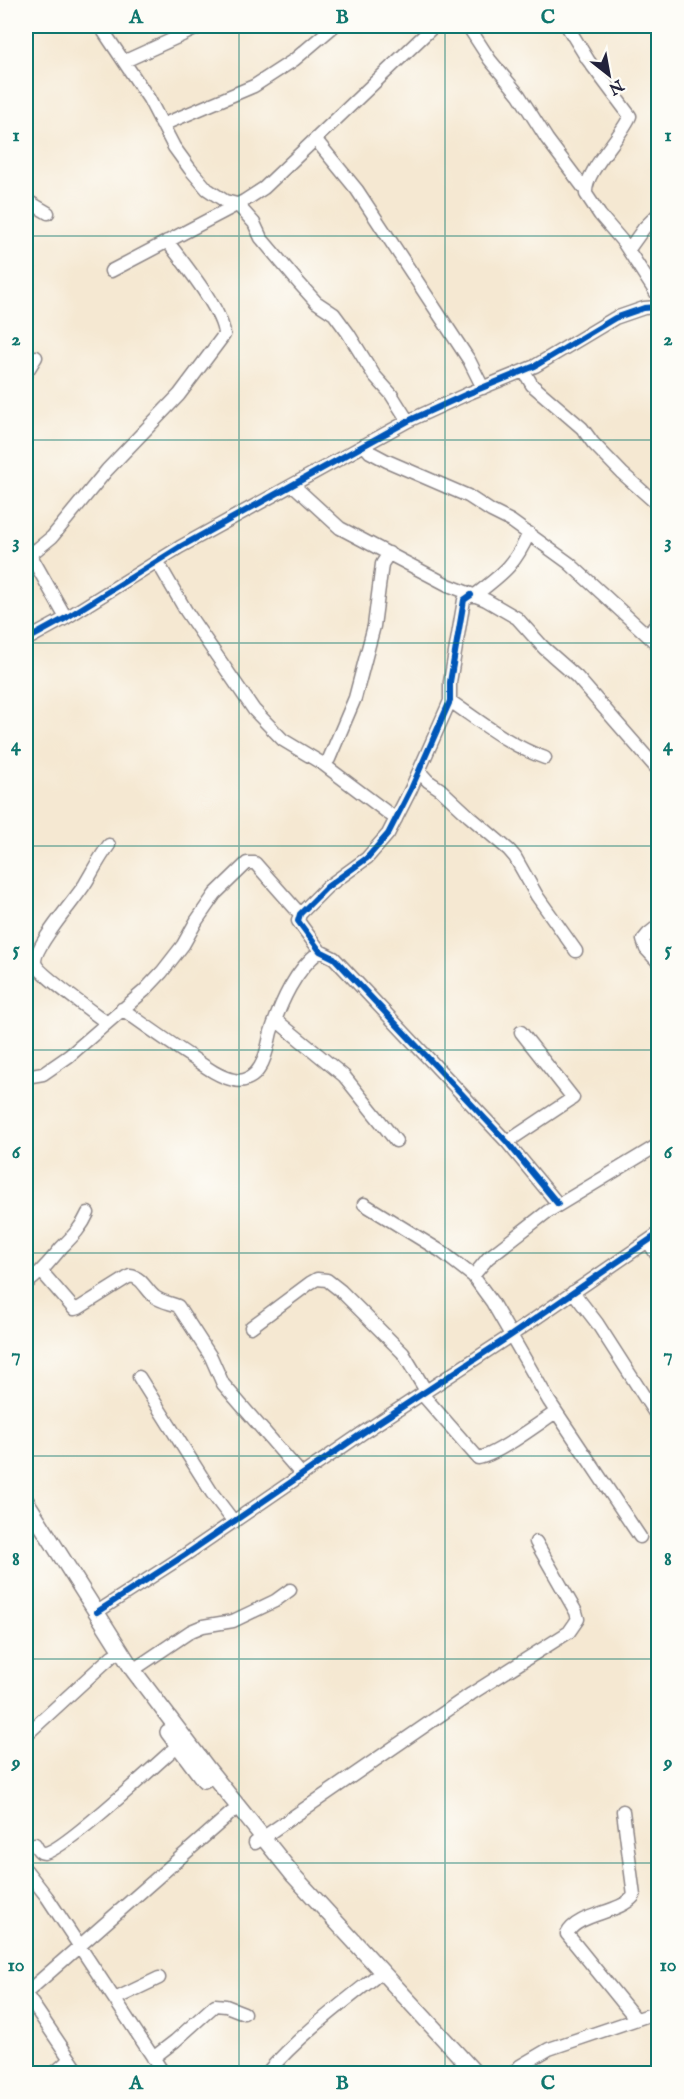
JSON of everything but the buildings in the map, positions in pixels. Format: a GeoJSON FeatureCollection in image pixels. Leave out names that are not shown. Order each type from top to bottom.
{"type":"FeatureCollection","features":[{"type":"Feature","properties":{"kind":"main road"},"geometry":{"type":"LineString","coordinates":[[26,1501],[97,1612],[116,1653],[133,1670],[259,1840],[279,1872],[463,2073]]}},
{"type":"Feature","properties":{"kind":"main road"},"geometry":{"type":"LineString","coordinates":[[26,1517],[177,1746],[231,1813],[294,1876],[476,2073]]}},
{"type":"Feature","properties":{"kind":"street"},"geometry":{"type":"LineString","coordinates":[[100,26],[149,99],[174,147],[202,184],[225,201],[237,204],[254,223],[261,238],[298,282],[316,302],[334,314],[408,421]]}},
{"type":"Feature","properties":{"kind":"street"},"geometry":{"type":"LineString","coordinates":[[125,61],[202,26]]}},
{"type":"Feature","properties":{"kind":"street"},"geometry":{"type":"LineString","coordinates":[[162,124],[254,86],[294,60],[334,26]]}},
{"type":"Feature","properties":{"kind":"street"},"geometry":{"type":"LineString","coordinates":[[111,271],[264,188],[434,26]]}},
{"type":"Feature","properties":{"kind":"street"},"geometry":{"type":"LineString","coordinates":[[26,640],[66,618],[157,561],[408,421],[546,361],[615,318],[658,303],[628,249],[596,210],[586,191],[547,139],[519,95],[490,60],[468,26]]}},
{"type":"Feature","properties":{"kind":"street"},"geometry":{"type":"LineString","coordinates":[[567,26],[588,60],[630,116],[625,128],[589,179],[586,191]]}},
{"type":"Feature","properties":{"kind":"street"},"geometry":{"type":"LineString","coordinates":[[316,140],[357,190],[469,360],[483,388]]}},
{"type":"Feature","properties":{"kind":"street"},"geometry":{"type":"LineString","coordinates":[[26,200],[48,213]]}},
{"type":"Feature","properties":{"kind":"street"},"geometry":{"type":"LineString","coordinates":[[628,249],[658,214]]}},
{"type":"Feature","properties":{"kind":"street"},"geometry":{"type":"LineString","coordinates":[[66,618],[28,551],[52,537],[107,470],[179,394],[224,335],[220,321],[204,291],[167,241]]}},
{"type":"Feature","properties":{"kind":"street"},"geometry":{"type":"LineString","coordinates":[[26,374],[36,357]]}},
{"type":"Feature","properties":{"kind":"street"},"geometry":{"type":"LineString","coordinates":[[524,371],[532,385],[582,428],[622,472],[658,505]]}},
{"type":"Feature","properties":{"kind":"street"},"geometry":{"type":"LineString","coordinates":[[364,445],[370,452],[399,468],[468,496],[528,533],[587,578],[658,645]]}},
{"type":"Feature","properties":{"kind":"street"},"geometry":{"type":"LineString","coordinates":[[292,485],[331,521],[453,588],[495,604],[523,623],[544,648],[577,677],[658,770]]}},
{"type":"Feature","properties":{"kind":"street"},"geometry":{"type":"LineString","coordinates":[[528,533],[520,554],[510,566],[464,600],[450,682],[450,701],[388,834],[373,853],[327,887],[300,914],[298,921],[320,951],[334,958],[507,1142],[558,1204]]}},
{"type":"Feature","properties":{"kind":"street"},"geometry":{"type":"LineString","coordinates":[[323,764],[329,759],[355,698],[374,626],[382,564],[388,553]]}},
{"type":"Feature","properties":{"kind":"street"},"geometry":{"type":"LineString","coordinates":[[157,561],[186,611],[254,710],[283,740],[323,764],[396,819]]}},
{"type":"Feature","properties":{"kind":"street"},"geometry":{"type":"LineString","coordinates":[[648,636],[658,621]]}},
{"type":"Feature","properties":{"kind":"street"},"geometry":{"type":"LineString","coordinates":[[450,701],[507,740],[526,751],[545,758]]}},
{"type":"Feature","properties":{"kind":"street"},"geometry":{"type":"LineString","coordinates":[[417,776],[440,789],[509,850],[537,896],[576,951]]}},
{"type":"Feature","properties":{"kind":"street"},"geometry":{"type":"LineString","coordinates":[[107,1023],[48,977],[37,966],[35,959],[45,937],[68,909],[109,845]]}},
{"type":"Feature","properties":{"kind":"street"},"geometry":{"type":"LineString","coordinates":[[26,1077],[43,1074],[55,1066],[107,1023],[162,972],[183,945],[215,894],[247,863],[255,863],[300,914]]}},
{"type":"Feature","properties":{"kind":"street"},"geometry":{"type":"LineString","coordinates":[[658,926],[643,940],[646,949],[658,962]]}},
{"type":"Feature","properties":{"kind":"street"},"geometry":{"type":"LineString","coordinates":[[122,1009],[212,1070],[232,1080],[240,1081],[253,1076],[260,1067],[276,1020],[299,971],[320,951]]}},
{"type":"Feature","properties":{"kind":"street"},"geometry":{"type":"LineString","coordinates":[[276,1020],[344,1076],[396,1141]]}},
{"type":"Feature","properties":{"kind":"street"},"geometry":{"type":"LineString","coordinates":[[507,1142],[573,1098],[521,1032]]}},
{"type":"Feature","properties":{"kind":"street"},"geometry":{"type":"LineString","coordinates":[[473,1276],[488,1258],[558,1204],[658,1144]]}},
{"type":"Feature","properties":{"kind":"street"},"geometry":{"type":"LineString","coordinates":[[364,1204],[442,1252],[473,1276],[492,1302],[556,1412],[640,1537]]}},
{"type":"Feature","properties":{"kind":"street"},"geometry":{"type":"LineString","coordinates":[[26,1284],[42,1272],[80,1229],[88,1213]]}},
{"type":"Feature","properties":{"kind":"street"},"geometry":{"type":"LineString","coordinates":[[97,1612],[653,1238],[658,1257]]}},
{"type":"Feature","properties":{"kind":"street"},"geometry":{"type":"LineString","coordinates":[[42,1272],[74,1309],[130,1276],[138,1279],[163,1302],[178,1306],[205,1347],[223,1384],[302,1475]]}},
{"type":"Feature","properties":{"kind":"street"},"geometry":{"type":"LineString","coordinates":[[251,1327],[309,1283],[317,1279],[327,1280],[403,1353],[424,1393],[478,1458],[485,1457],[556,1412]]}},
{"type":"Feature","properties":{"kind":"street"},"geometry":{"type":"LineString","coordinates":[[573,1292],[597,1323],[658,1418]]}},
{"type":"Feature","properties":{"kind":"street"},"geometry":{"type":"LineString","coordinates":[[139,1377],[212,1493],[234,1522]]}},
{"type":"Feature","properties":{"kind":"street"},"geometry":{"type":"LineString","coordinates":[[259,1840],[471,1694],[575,1626],[578,1619],[576,1612],[536,1542]]}},
{"type":"Feature","properties":{"kind":"street"},"geometry":{"type":"LineString","coordinates":[[133,1670],[191,1630],[233,1621],[275,1601],[290,1590]]}},
{"type":"Feature","properties":{"kind":"street"},"geometry":{"type":"LineString","coordinates":[[26,1735],[116,1653]]}},
{"type":"Feature","properties":{"kind":"street"},"geometry":{"type":"LineString","coordinates":[[34,1844],[40,1852],[44,1853],[66,1841],[110,1806],[177,1746]]}},
{"type":"Feature","properties":{"kind":"street"},"geometry":{"type":"LineString","coordinates":[[623,1811],[634,1896],[619,1906],[578,1923],[567,1931],[567,1934],[636,2019]]}},
{"type":"Feature","properties":{"kind":"street"},"geometry":{"type":"LineString","coordinates":[[80,2073],[26,1993],[231,1813]]}},
{"type":"Feature","properties":{"kind":"street"},"geometry":{"type":"LineString","coordinates":[[26,1870],[47,1897],[164,2073]]}},
{"type":"Feature","properties":{"kind":"street"},"geometry":{"type":"LineString","coordinates":[[116,1999],[159,1978]]}},
{"type":"Feature","properties":{"kind":"street"},"geometry":{"type":"LineString","coordinates":[[266,2073],[308,2030],[374,1978]]}},
{"type":"Feature","properties":{"kind":"street"},"geometry":{"type":"LineString","coordinates":[[153,2058],[175,2042],[215,2005],[226,2006],[244,2013]]}},
{"type":"Feature","properties":{"kind":"street"},"geometry":{"type":"LineString","coordinates":[[513,2073],[520,2066],[549,2049],[658,2012]]}},
{"type":"Feature","properties":{"kind":"street"},"geometry":{"type":"LineString","coordinates":[[53,2073],[70,2059]]}},
{"type":"Feature","properties":{"kind":"cycle path"},"geometry":{"type":"LineString","coordinates":[[26,640],[66,618],[180,547],[408,421],[535,366],[615,318],[644,308],[658,307]]}},
{"type":"Feature","properties":{"kind":"cycle path"},"geometry":{"type":"LineString","coordinates":[[471,595],[464,600],[450,682],[450,701],[411,789],[388,834],[367,858],[327,887],[300,914],[298,921],[320,951],[334,958],[507,1142],[558,1204]]}},
{"type":"Feature","properties":{"kind":"cycle path"},"geometry":{"type":"LineString","coordinates":[[97,1612],[185,1555],[658,1234]]}}]}
